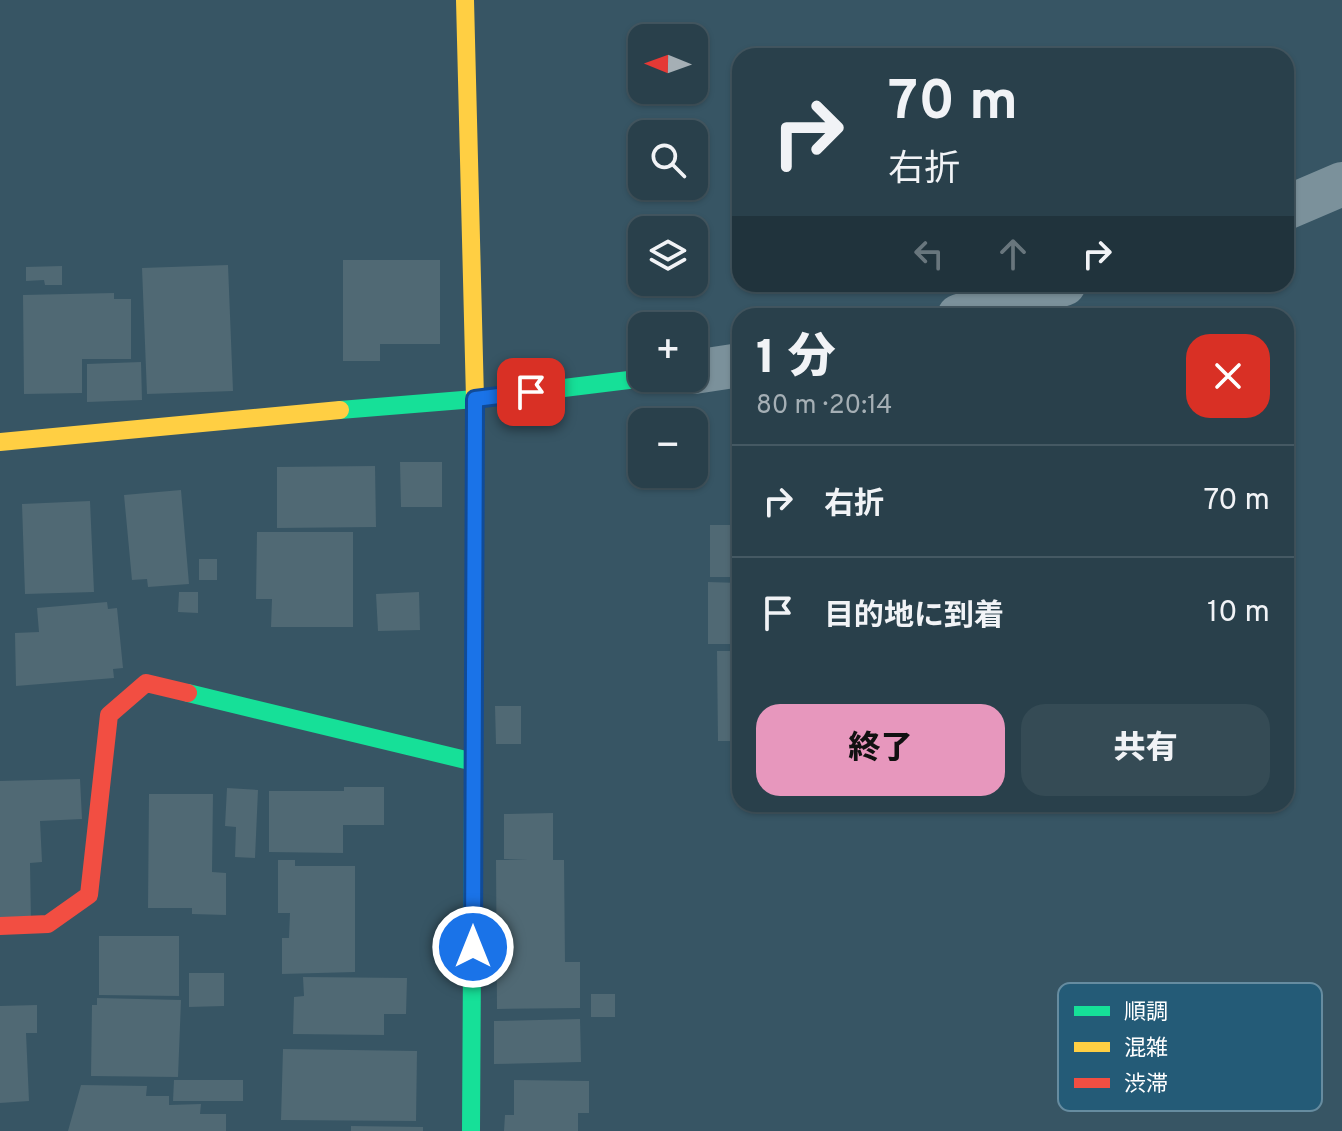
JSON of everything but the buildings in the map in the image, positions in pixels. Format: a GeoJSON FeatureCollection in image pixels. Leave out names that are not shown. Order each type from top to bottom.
{"type":"FeatureCollection","features":[{"type":"Feature","properties":{"kind":"street"},"geometry":{"type":"LineString","coordinates":[[465,0],[475,399],[471,1131]]}},
{"type":"Feature","properties":{"kind":"street"},"geometry":{"type":"LineString","coordinates":[[1294,205],[1342,184]]}},
{"type":"Feature","properties":{"kind":"street"},"geometry":{"type":"LineString","coordinates":[[985,308],[1038,292]]}},
{"type":"Feature","properties":{"kind":"street"},"geometry":{"type":"LineString","coordinates":[[708,370],[732,366]]}},
{"type":"Feature","properties":{"kind":"street"},"geometry":{"type":"LineString","coordinates":[[0,442],[475,399],[628,380]]}},
{"type":"Feature","properties":{"kind":"street"},"geometry":{"type":"LineString","coordinates":[[0,926],[48,924],[89,895],[109,715],[146,683],[474,762]]}},
{"type":"Feature","properties":{"kind":"traffic: fast"},"geometry":{"type":"LineString","coordinates":[[340,410],[475,399],[628,380]]}},
{"type":"Feature","properties":{"kind":"traffic: fast"},"geometry":{"type":"LineString","coordinates":[[471,1131],[474,623]]}},
{"type":"Feature","properties":{"kind":"traffic: fast"},"geometry":{"type":"LineString","coordinates":[[188,693],[474,762]]}},
{"type":"Feature","properties":{"kind":"traffic: slow"},"geometry":{"type":"LineString","coordinates":[[465,0],[475,399],[474,623]]}},
{"type":"Feature","properties":{"kind":"traffic: slow"},"geometry":{"type":"LineString","coordinates":[[0,442],[340,410]]}},
{"type":"Feature","properties":{"kind":"traffic: jam"},"geometry":{"type":"LineString","coordinates":[[0,926],[48,924],[89,895],[109,715],[146,683],[188,693]]}},
{"type":"Feature","properties":{"kind":"route"},"geometry":{"type":"LineString","coordinates":[[473,947],[475,399],[531,392]]}}]}
